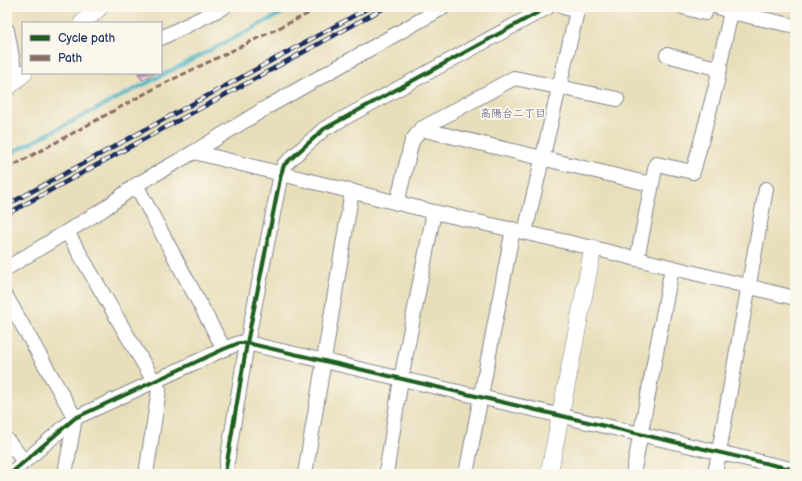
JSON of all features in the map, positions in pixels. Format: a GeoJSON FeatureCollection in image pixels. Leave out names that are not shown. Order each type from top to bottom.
{"type":"FeatureCollection","features":[{"type":"Feature","properties":{"kind":"street"},"geometry":{"type":"LineString","coordinates":[[162,38],[224,7]]}},
{"type":"Feature","properties":{"kind":"street"},"geometry":{"type":"LineString","coordinates":[[7,268],[104,209],[136,184],[194,152],[269,106],[444,7]]}},
{"type":"Feature","properties":{"kind":"street"},"geometry":{"type":"LineString","coordinates":[[226,474],[247,342],[284,165],[324,129],[548,7]]}},
{"type":"Feature","properties":{"kind":"street"},"geometry":{"type":"LineString","coordinates":[[683,7],[705,13],[707,7]]}},
{"type":"Feature","properties":{"kind":"street"},"geometry":{"type":"LineString","coordinates":[[466,474],[480,396],[519,231],[543,159],[560,86],[573,8]]}},
{"type":"Feature","properties":{"kind":"street"},"geometry":{"type":"LineString","coordinates":[[637,259],[650,184],[656,164],[693,172],[720,69],[725,10],[795,26]]}},
{"type":"Feature","properties":{"kind":"street"},"geometry":{"type":"LineString","coordinates":[[7,30],[16,80]]}},
{"type":"Feature","properties":{"kind":"street"},"geometry":{"type":"LineString","coordinates":[[667,55],[720,69]]}},
{"type":"Feature","properties":{"kind":"street"},"geometry":{"type":"LineString","coordinates":[[397,203],[412,141],[420,129],[514,78],[560,86],[617,99]]}},
{"type":"Feature","properties":{"kind":"street"},"geometry":{"type":"LineString","coordinates":[[420,129],[650,184]]}},
{"type":"Feature","properties":{"kind":"street"},"geometry":{"type":"LineString","coordinates":[[194,152],[434,212],[593,248],[795,298]]}},
{"type":"Feature","properties":{"kind":"street"},"geometry":{"type":"LineString","coordinates":[[136,184],[224,349]]}},
{"type":"Feature","properties":{"kind":"street"},"geometry":{"type":"LineString","coordinates":[[715,474],[766,189]]}},
{"type":"Feature","properties":{"kind":"street"},"geometry":{"type":"LineString","coordinates":[[304,474],[352,191]]}},
{"type":"Feature","properties":{"kind":"street"},"geometry":{"type":"LineString","coordinates":[[386,474],[401,379],[434,212]]}},
{"type":"Feature","properties":{"kind":"street"},"geometry":{"type":"LineString","coordinates":[[67,232],[159,390],[146,474]]}},
{"type":"Feature","properties":{"kind":"street"},"geometry":{"type":"LineString","coordinates":[[549,474],[593,248]]}},
{"type":"Feature","properties":{"kind":"street"},"geometry":{"type":"LineString","coordinates":[[633,474],[672,268]]}},
{"type":"Feature","properties":{"kind":"street"},"geometry":{"type":"LineString","coordinates":[[7,298],[75,418],[65,474]]}},
{"type":"Feature","properties":{"kind":"street"},"geometry":{"type":"LineString","coordinates":[[10,474],[75,418],[224,349],[239,343],[247,342],[322,361],[480,396],[795,470]]}},
{"type":"Feature","properties":{"kind":"street"},"geometry":{"type":"LineString","coordinates":[[7,440],[24,461]]}},
{"type":"Feature","properties":{"kind":"building"},"geometry":{"type":"Polygon","coordinates":[[[139,74],[154,74],[142,80],[139,74]]]}},
{"type":"Feature","properties":{"kind":"waterway"},"geometry":{"type":"LineString","coordinates":[[7,155],[294,7]]}},
{"type":"Feature","properties":{"kind":"railway"},"geometry":{"type":"LineString","coordinates":[[7,205],[370,7]]}},
{"type":"Feature","properties":{"kind":"railway"},"geometry":{"type":"LineString","coordinates":[[7,214],[386,7]]}},
{"type":"Feature","properties":{"kind":"marked path"},"geometry":{"type":"LineString","coordinates":[[7,169],[159,86],[322,7]]}},
{"type":"Feature","properties":{"kind":"cycle path"},"geometry":{"type":"LineString","coordinates":[[225,474],[247,343],[284,165],[324,129],[548,7]]}},
{"type":"Feature","properties":{"kind":"cycle path"},"geometry":{"type":"LineString","coordinates":[[10,474],[75,418],[239,343],[247,343],[795,470]]}},
{"type":"Feature","properties":{"kind":"district","name":"高陽台二丁目"},"geometry":{"type":"Point","coordinates":[513,113]}}]}
